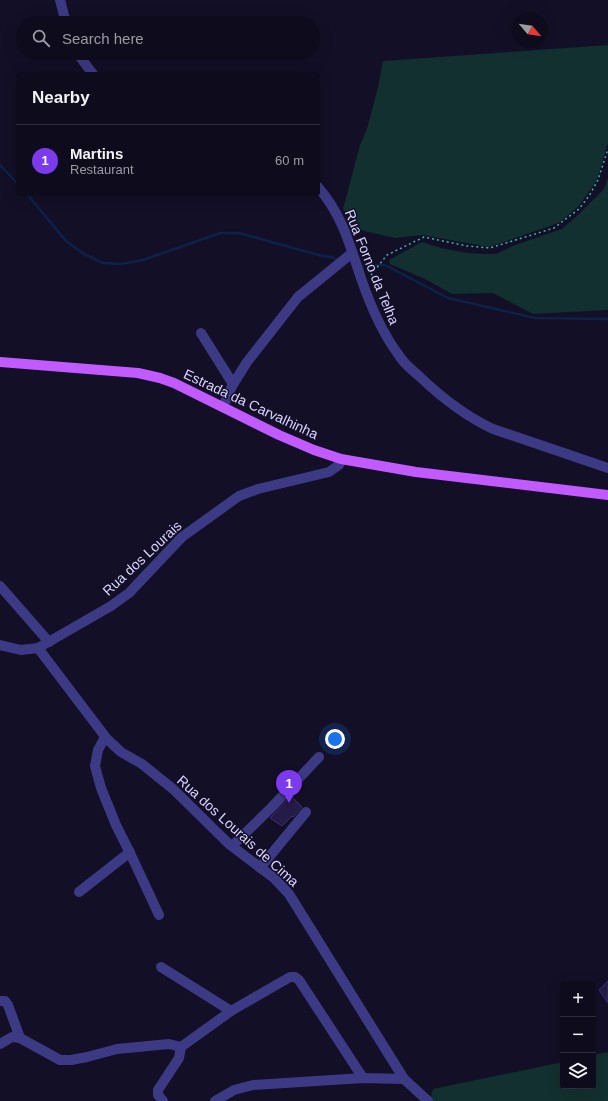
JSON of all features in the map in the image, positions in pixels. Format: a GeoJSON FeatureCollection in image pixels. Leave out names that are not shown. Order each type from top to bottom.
{"type":"FeatureCollection","features":[{"type":"Feature","properties":{"kind":"main road","name":"Estrada da Carvalhinha"},"geometry":{"type":"LineString","coordinates":[[0,362],[149,375],[174,383],[291,440],[341,459],[416,472],[608,495]]}},
{"type":"Feature","properties":{"kind":"street"},"geometry":{"type":"LineString","coordinates":[[60,0],[64,16]]}},
{"type":"Feature","properties":{"kind":"street"},"geometry":{"type":"LineString","coordinates":[[82,60],[91,72]]}},
{"type":"Feature","properties":{"kind":"street","name":"Rua Forno da Telha"},"geometry":{"type":"LineString","coordinates":[[320,190],[344,226],[371,308],[379,324],[399,356],[431,388],[464,414],[493,429],[608,468]]}},
{"type":"Feature","properties":{"kind":"street"},"geometry":{"type":"LineString","coordinates":[[223,407],[233,384],[247,362],[298,297],[352,253]]}},
{"type":"Feature","properties":{"kind":"street"},"geometry":{"type":"LineString","coordinates":[[201,333],[233,384]]}},
{"type":"Feature","properties":{"kind":"street","name":"Rua dos Lourais"},"geometry":{"type":"LineString","coordinates":[[0,645],[21,650],[38,648],[49,642],[112,606],[129,593],[182,537],[238,496],[258,489],[330,472],[339,465],[341,459]]}},
{"type":"Feature","properties":{"kind":"street"},"geometry":{"type":"LineString","coordinates":[[0,586],[49,642]]}},
{"type":"Feature","properties":{"kind":"street","name":"Rua dos Lourais de Cima"},"geometry":{"type":"LineString","coordinates":[[38,648],[105,737],[121,752],[142,764],[173,789],[228,844],[274,878],[289,894],[404,1079],[428,1101]]}},
{"type":"Feature","properties":{"kind":"street"},"geometry":{"type":"LineString","coordinates":[[105,737],[98,750],[96,766],[100,788],[159,915]]}},
{"type":"Feature","properties":{"kind":"street"},"geometry":{"type":"LineString","coordinates":[[232,846],[271,808],[319,757]]}},
{"type":"Feature","properties":{"kind":"street"},"geometry":{"type":"LineString","coordinates":[[260,868],[306,812]]}},
{"type":"Feature","properties":{"kind":"street"},"geometry":{"type":"LineString","coordinates":[[79,892],[130,852]]}},
{"type":"Feature","properties":{"kind":"street"},"geometry":{"type":"LineString","coordinates":[[161,967],[231,1011]]}},
{"type":"Feature","properties":{"kind":"street"},"geometry":{"type":"LineString","coordinates":[[163,1101],[158,1095],[158,1090],[179,1058],[181,1047],[231,1011],[285,979],[295,977],[363,1078]]}},
{"type":"Feature","properties":{"kind":"street"},"geometry":{"type":"LineString","coordinates":[[0,1001],[5,1001],[8,1005],[20,1038]]}},
{"type":"Feature","properties":{"kind":"street"},"geometry":{"type":"LineString","coordinates":[[0,1044],[12,1037],[20,1038],[60,1060],[71,1060],[87,1057],[117,1049],[169,1044],[181,1047]]}},
{"type":"Feature","properties":{"kind":"street"},"geometry":{"type":"LineString","coordinates":[[215,1101],[234,1090],[253,1085],[363,1078],[404,1079]]}},
{"type":"Feature","properties":{"kind":"path"},"geometry":{"type":"LineString","coordinates":[[363,285],[387,255],[424,237],[467,246],[490,248],[554,228],[579,209],[589,196],[598,180],[608,149]]}},
{"type":"Feature","properties":{"kind":"green space"},"geometry":{"type":"Polygon","coordinates":[[[608,45],[608,143],[597,180],[579,206],[560,222],[489,247],[423,235],[395,238],[360,230],[343,209],[360,145],[367,129],[383,61],[608,45]]]}},
{"type":"Feature","properties":{"kind":"green space"},"geometry":{"type":"Polygon","coordinates":[[[608,178],[608,310],[533,314],[493,293],[452,294],[425,279],[390,264],[389,260],[422,242],[441,248],[467,253],[496,254],[515,245],[562,229],[604,189],[608,178]]]}},
{"type":"Feature","properties":{"kind":"green space"},"geometry":{"type":"Polygon","coordinates":[[[608,1052],[608,1101],[430,1101],[433,1089],[560,1063],[560,1089],[596,1089],[596,1054],[608,1052]]]}},
{"type":"Feature","properties":{"kind":"building"},"geometry":{"type":"Polygon","coordinates":[[[291,796],[302,807],[282,826],[270,818],[291,796]]]}},
{"type":"Feature","properties":{"kind":"building"},"geometry":{"type":"Polygon","coordinates":[[[608,981],[608,1003],[599,990],[608,981]]]}},
{"type":"Feature","properties":{"kind":"waterway"},"geometry":{"type":"LineString","coordinates":[[0,165],[16,182]]}},
{"type":"Feature","properties":{"kind":"waterway"},"geometry":{"type":"LineString","coordinates":[[29,196],[66,241],[84,254],[103,263],[121,264],[143,260],[220,233],[239,233],[322,256],[332,257],[336,260]]}},
{"type":"Feature","properties":{"kind":"waterway"},"geometry":{"type":"LineString","coordinates":[[364,265],[385,265],[448,298],[535,318],[608,319]]}},
{"type":"Feature","properties":{"kind":"place","name":"Martins"},"geometry":{"type":"Point","coordinates":[289,803]}}]}
